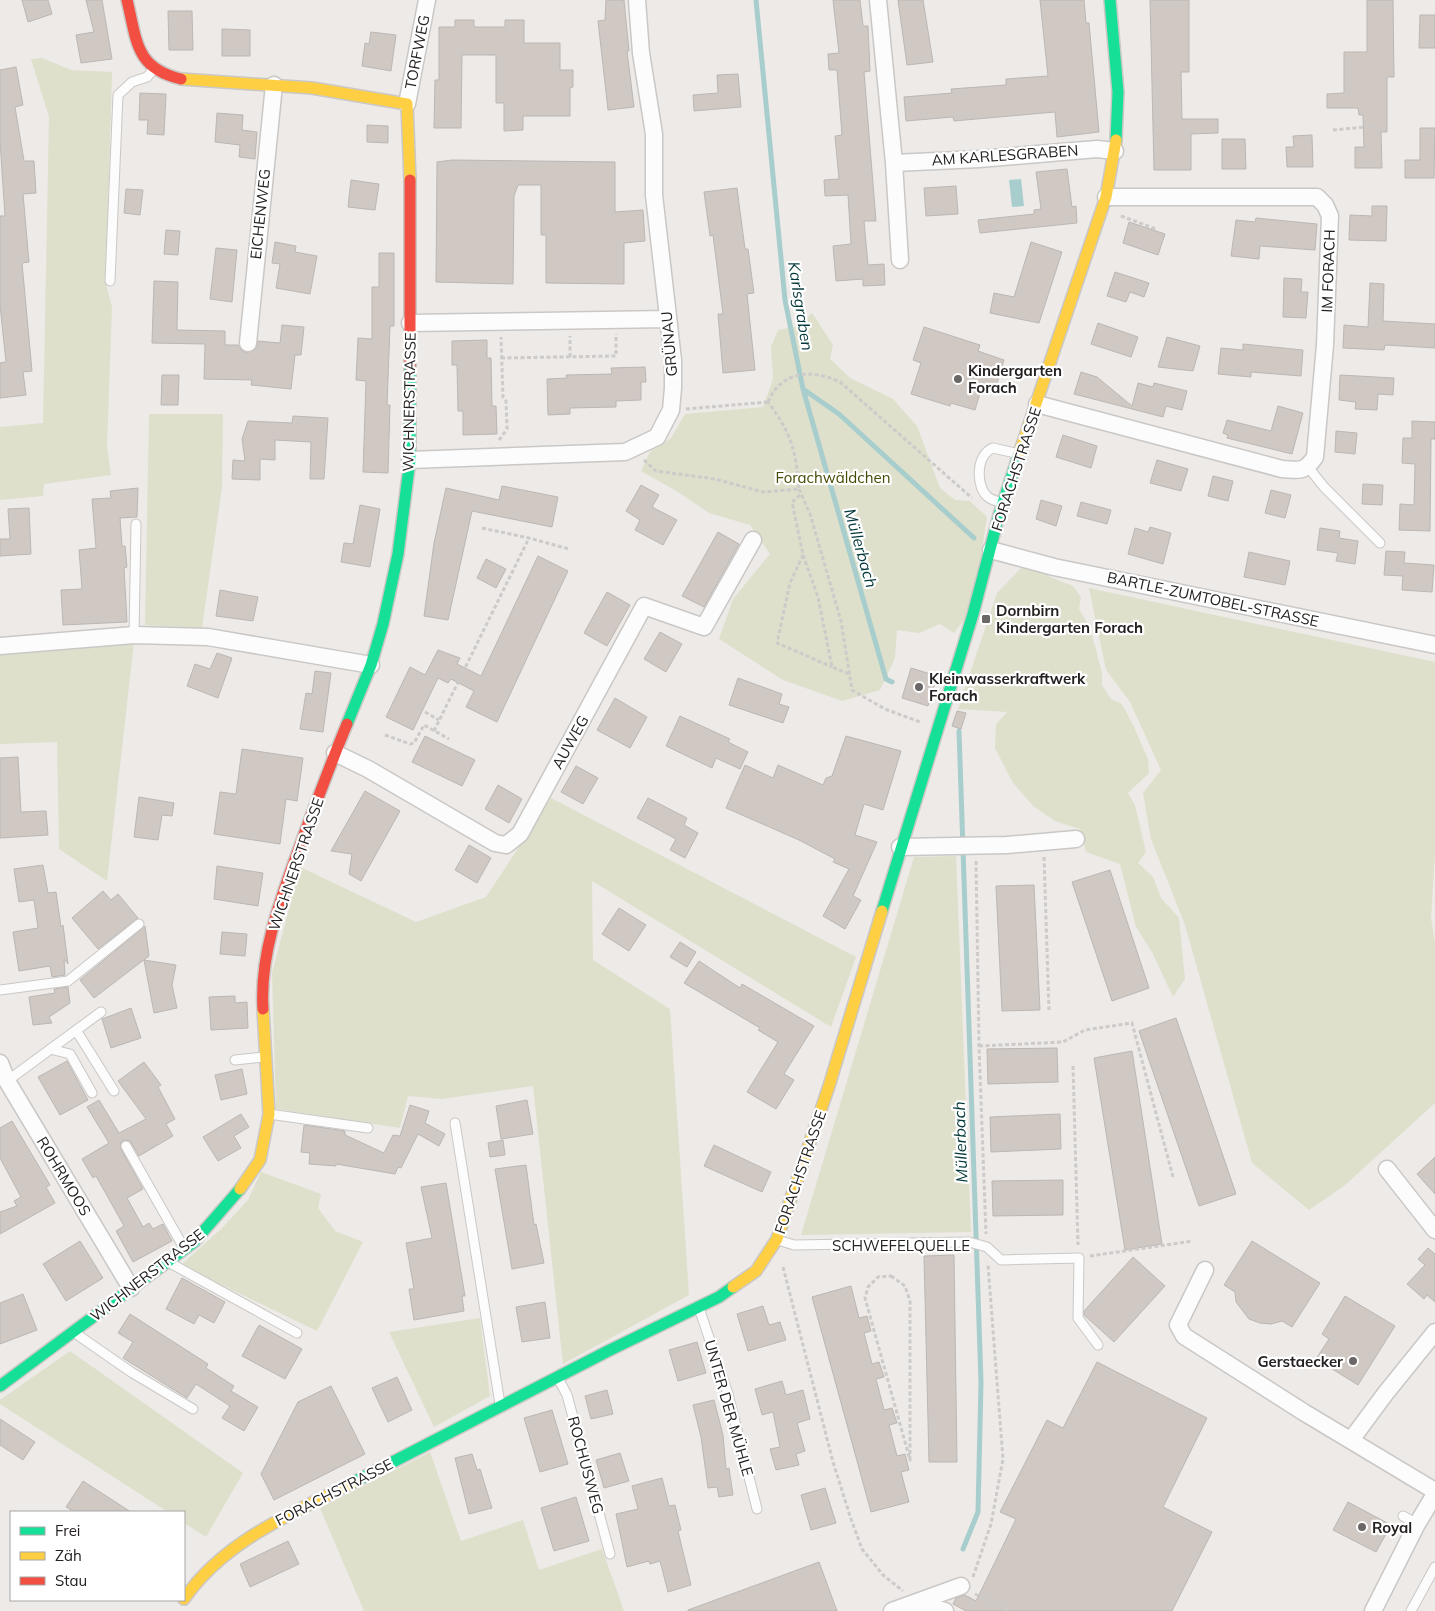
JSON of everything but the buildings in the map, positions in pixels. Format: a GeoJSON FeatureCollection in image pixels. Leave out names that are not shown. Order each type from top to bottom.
{"type":"FeatureCollection","features":[{"type":"Feature","properties":{"kind":"street"},"geometry":{"type":"LineString","coordinates":[[127,0],[143,54],[154,69],[165,75],[177,78],[274,85],[407,104]]}},
{"type":"Feature","properties":{"kind":"street","name":"TORFWEG"},"geometry":{"type":"LineString","coordinates":[[407,104],[427,0]]}},
{"type":"Feature","properties":{"kind":"street","name":"GRÜNAU"},"geometry":{"type":"LineString","coordinates":[[410,460],[625,452],[657,437],[671,410],[673,360],[654,194],[654,134],[641,53],[637,0]]}},
{"type":"Feature","properties":{"kind":"street"},"geometry":{"type":"LineString","coordinates":[[878,0],[894,163],[900,260]]}},
{"type":"Feature","properties":{"kind":"street","name":"FORACHSTRASSE"},"geometry":{"type":"LineString","coordinates":[[185,1598],[195,1582],[218,1559],[242,1541],[558,1377],[719,1297],[756,1271],[778,1240],[838,1058],[900,847],[940,723],[1004,504],[1104,203],[1115,151],[1118,92],[1110,0]]}},
{"type":"Feature","properties":{"kind":"street","name":"EICHENWEG"},"geometry":{"type":"LineString","coordinates":[[248,343],[274,85]]}},
{"type":"Feature","properties":{"kind":"street","name":"WICHNERSTRASSE"},"geometry":{"type":"LineString","coordinates":[[0,1386],[74,1333],[194,1242],[233,1199],[260,1160],[269,1114],[261,985],[269,941],[279,903],[335,753],[371,665],[383,624],[398,554],[410,460],[410,192],[407,104]]}},
{"type":"Feature","properties":{"kind":"street","name":"AM KARLESGRABEN"},"geometry":{"type":"LineString","coordinates":[[894,163],[979,159],[1097,148],[1115,151]]}},
{"type":"Feature","properties":{"kind":"street","name":"IM FORACH"},"geometry":{"type":"LineString","coordinates":[[1104,203],[1317,197],[1325,206],[1330,216],[1325,345],[1314,457],[1308,467]]}},
{"type":"Feature","properties":{"kind":"street","name":"WICHNERSTRASSE"},"geometry":{"type":"LineString","coordinates":[[410,323],[667,319]]}},
{"type":"Feature","properties":{"kind":"street"},"geometry":{"type":"LineString","coordinates":[[1037,404],[1282,469],[1302,470],[1308,467]]}},
{"type":"Feature","properties":{"kind":"street","name":"AUWEG"},"geometry":{"type":"LineString","coordinates":[[335,753],[368,768],[495,843],[506,845],[520,834],[644,606],[704,627],[753,540]]}},
{"type":"Feature","properties":{"kind":"street","name":"BARTLE-ZUMTOBEL-STRASSE"},"geometry":{"type":"LineString","coordinates":[[991,550],[1064,569],[1435,645]]}},
{"type":"Feature","properties":{"kind":"street"},"geometry":{"type":"LineString","coordinates":[[0,646],[134,635],[208,637],[371,665]]}},
{"type":"Feature","properties":{"kind":"street"},"geometry":{"type":"LineString","coordinates":[[900,847],[1044,842],[1076,839]]}},
{"type":"Feature","properties":{"kind":"street","name":"ROHRMOOS"},"geometry":{"type":"LineString","coordinates":[[0,1063],[7,1081],[131,1288]]}},
{"type":"Feature","properties":{"kind":"street"},"geometry":{"type":"LineString","coordinates":[[1387,1170],[1435,1230]]}},
{"type":"Feature","properties":{"kind":"street"},"geometry":{"type":"LineString","coordinates":[[1205,1270],[1178,1325],[1184,1336],[1435,1493],[1410,1520],[1373,1611]]}},
{"type":"Feature","properties":{"kind":"street"},"geometry":{"type":"LineString","coordinates":[[1351,1440],[1435,1332]]}},
{"type":"Feature","properties":{"kind":"street"},"geometry":{"type":"LineString","coordinates":[[892,1611],[965,1589]]}},
{"type":"Feature","properties":{"kind":"street"},"geometry":{"type":"LineString","coordinates":[[917,1602],[945,1611]]}},
{"type":"Feature","properties":{"kind":"lane"},"geometry":{"type":"LineString","coordinates":[[110,281],[118,95],[132,82],[147,76],[154,69]]}},
{"type":"Feature","properties":{"kind":"lane"},"geometry":{"type":"LineString","coordinates":[[1004,504],[988,498],[984,492],[979,471],[982,454],[992,448],[1020,454]]}},
{"type":"Feature","properties":{"kind":"lane"},"geometry":{"type":"LineString","coordinates":[[1308,467],[1324,487],[1380,543]]}},
{"type":"Feature","properties":{"kind":"lane"},"geometry":{"type":"LineString","coordinates":[[134,635],[136,524]]}},
{"type":"Feature","properties":{"kind":"lane"},"geometry":{"type":"LineString","coordinates":[[0,990],[68,981],[139,924]]}},
{"type":"Feature","properties":{"kind":"lane"},"geometry":{"type":"LineString","coordinates":[[7,1081],[101,1012]]}},
{"type":"Feature","properties":{"kind":"lane"},"geometry":{"type":"LineString","coordinates":[[76,1030],[114,1091]]}},
{"type":"Feature","properties":{"kind":"lane"},"geometry":{"type":"LineString","coordinates":[[50,1049],[70,1054],[92,1093]]}},
{"type":"Feature","properties":{"kind":"lane"},"geometry":{"type":"LineString","coordinates":[[235,1060],[266,1057]]}},
{"type":"Feature","properties":{"kind":"lane"},"geometry":{"type":"LineString","coordinates":[[269,1114],[368,1128]]}},
{"type":"Feature","properties":{"kind":"lane"},"geometry":{"type":"LineString","coordinates":[[454,1123],[501,1408]]}},
{"type":"Feature","properties":{"kind":"lane"},"geometry":{"type":"LineString","coordinates":[[126,1146],[185,1249]]}},
{"type":"Feature","properties":{"kind":"lane","name":"SCHWEFELQUELLE"},"geometry":{"type":"LineString","coordinates":[[778,1240],[794,1245],[969,1242],[987,1247],[1001,1260],[1079,1258]]}},
{"type":"Feature","properties":{"kind":"lane"},"geometry":{"type":"LineString","coordinates":[[1079,1258],[1078,1318],[1098,1345]]}},
{"type":"Feature","properties":{"kind":"lane"},"geometry":{"type":"LineString","coordinates":[[167,1262],[297,1333]]}},
{"type":"Feature","properties":{"kind":"lane","name":"UNTER DER MÜHLE"},"geometry":{"type":"LineString","coordinates":[[698,1308],[728,1394],[757,1509]]}},
{"type":"Feature","properties":{"kind":"lane"},"geometry":{"type":"LineString","coordinates":[[74,1333],[131,1372],[193,1409]]}},
{"type":"Feature","properties":{"kind":"lane","name":"ROCHUSWEG"},"geometry":{"type":"LineString","coordinates":[[558,1377],[567,1395],[610,1554]]}},
{"type":"Feature","properties":{"kind":"lane"},"geometry":{"type":"LineString","coordinates":[[1411,1611],[1435,1567]]}},
{"type":"Feature","properties":{"kind":"path"},"geometry":{"type":"LineString","coordinates":[[1333,130],[1376,126]]}},
{"type":"Feature","properties":{"kind":"path"},"geometry":{"type":"LineString","coordinates":[[1104,203],[1156,229]]}},
{"type":"Feature","properties":{"kind":"path"},"geometry":{"type":"LineString","coordinates":[[501,358],[616,356],[616,320]]}},
{"type":"Feature","properties":{"kind":"path"},"geometry":{"type":"LineString","coordinates":[[487,458],[507,429],[501,358],[501,322]]}},
{"type":"Feature","properties":{"kind":"path"},"geometry":{"type":"LineString","coordinates":[[768,402],[779,384],[790,376],[816,374],[840,382],[974,499]]}},
{"type":"Feature","properties":{"kind":"path"},"geometry":{"type":"LineString","coordinates":[[671,410],[768,402]]}},
{"type":"Feature","properties":{"kind":"path"},"geometry":{"type":"LineString","coordinates":[[768,402],[786,426],[796,459],[799,492],[810,514],[841,621],[852,690],[885,708],[928,725],[940,723]]}},
{"type":"Feature","properties":{"kind":"path"},"geometry":{"type":"LineString","coordinates":[[633,449],[656,471],[715,479],[762,492],[799,492]]}},
{"type":"Feature","properties":{"kind":"path"},"geometry":{"type":"LineString","coordinates":[[799,492],[792,502],[803,554],[818,597],[832,667]]}},
{"type":"Feature","properties":{"kind":"path"},"geometry":{"type":"LineString","coordinates":[[482,528],[569,549]]}},
{"type":"Feature","properties":{"kind":"path"},"geometry":{"type":"LineString","coordinates":[[434,731],[529,538]]}},
{"type":"Feature","properties":{"kind":"path"},"geometry":{"type":"LineString","coordinates":[[803,554],[790,583],[777,643],[849,674]]}},
{"type":"Feature","properties":{"kind":"path"},"geometry":{"type":"LineString","coordinates":[[426,712],[439,720]]}},
{"type":"Feature","properties":{"kind":"path"},"geometry":{"type":"LineString","coordinates":[[385,736],[410,744],[414,743],[424,725],[450,739]]}},
{"type":"Feature","properties":{"kind":"path"},"geometry":{"type":"LineString","coordinates":[[1044,842],[1049,1010]]}},
{"type":"Feature","properties":{"kind":"path"},"geometry":{"type":"LineString","coordinates":[[976,845],[979,1046],[987,1247],[1003,1459],[992,1524],[965,1589],[1010,1611]]}},
{"type":"Feature","properties":{"kind":"path"},"geometry":{"type":"LineString","coordinates":[[979,1046],[1063,1042],[1084,1030],[1132,1024],[1173,1177]]}},
{"type":"Feature","properties":{"kind":"path"},"geometry":{"type":"LineString","coordinates":[[1073,1066],[1079,1258],[1193,1241]]}},
{"type":"Feature","properties":{"kind":"path"},"geometry":{"type":"LineString","coordinates":[[769,1253],[782,1262],[834,1462],[862,1549],[883,1575],[917,1602]]}},
{"type":"Feature","properties":{"kind":"path"},"geometry":{"type":"LineString","coordinates":[[891,1276],[905,1286],[910,1301],[910,1460],[865,1298],[868,1287],[878,1277],[891,1276]]}},
{"type":"Feature","properties":{"kind":"green space"},"geometry":{"type":"Polygon","coordinates":[[[42,58],[71,70],[112,72],[106,284],[112,307],[107,447],[111,475],[44,484],[43,496],[0,500],[0,427],[43,423],[49,117],[31,59],[42,58]]]}},
{"type":"Feature","properties":{"kind":"green space","name":"Forachwäldchen"},"geometry":{"type":"Polygon","coordinates":[[[812,313],[833,345],[830,359],[850,378],[893,399],[917,426],[940,488],[955,500],[970,501],[987,517],[973,608],[954,633],[940,624],[919,633],[897,630],[895,658],[880,690],[842,701],[783,680],[719,639],[733,599],[770,554],[750,525],[709,513],[678,492],[641,471],[650,452],[671,438],[685,414],[763,407],[773,379],[771,347],[778,330],[798,326],[812,313]]]}},
{"type":"Feature","properties":{"kind":"green space"},"geometry":{"type":"Polygon","coordinates":[[[149,414],[223,414],[222,487],[202,628],[145,625],[149,414]]]}},
{"type":"Feature","properties":{"kind":"green space"},"geometry":{"type":"Polygon","coordinates":[[[1023,566],[1042,570],[1050,577],[1073,586],[1081,597],[1079,609],[1089,626],[1102,673],[1102,685],[1111,699],[1122,704],[1148,759],[1149,773],[1128,793],[1135,805],[1146,852],[1138,863],[1153,877],[1161,898],[1179,918],[1185,979],[1173,997],[1152,952],[1136,927],[1120,864],[1086,852],[1080,829],[1055,821],[1033,806],[1013,783],[995,748],[996,724],[1007,712],[958,709],[997,593],[1023,566]]]}},
{"type":"Feature","properties":{"kind":"green space"},"geometry":{"type":"Polygon","coordinates":[[[1089,588],[1435,662],[1435,853],[1431,918],[1435,943],[1435,1103],[1344,1186],[1309,1210],[1252,1163],[1185,925],[1151,839],[1143,793],[1161,770],[1130,702],[1106,670],[1089,588]]]}},
{"type":"Feature","properties":{"kind":"green space"},"geometry":{"type":"Polygon","coordinates":[[[134,642],[107,881],[59,849],[57,742],[0,744],[0,652],[134,642]]]}},
{"type":"Feature","properties":{"kind":"green space"},"geometry":{"type":"Polygon","coordinates":[[[551,798],[856,957],[831,1027],[592,881],[593,960],[670,1009],[689,1295],[563,1364],[533,1086],[442,1099],[408,1096],[400,1128],[276,1109],[272,973],[300,867],[416,922],[486,897],[551,798]]]}},
{"type":"Feature","properties":{"kind":"green space"},"geometry":{"type":"Polygon","coordinates":[[[956,856],[971,1232],[801,1235],[914,857],[956,856]]]}},
{"type":"Feature","properties":{"kind":"green space"},"geometry":{"type":"Polygon","coordinates":[[[261,1172],[321,1194],[318,1208],[335,1231],[363,1242],[317,1331],[181,1265],[221,1229],[248,1200],[261,1172]]]}},
{"type":"Feature","properties":{"kind":"green space"},"geometry":{"type":"Polygon","coordinates":[[[480,1318],[490,1396],[434,1427],[389,1332],[480,1318]]]}},
{"type":"Feature","properties":{"kind":"green space"},"geometry":{"type":"Polygon","coordinates":[[[70,1351],[243,1473],[206,1537],[185,1524],[185,1511],[166,1511],[0,1404],[0,1400],[70,1351]]]}},
{"type":"Feature","properties":{"kind":"green space"},"geometry":{"type":"Polygon","coordinates":[[[430,1452],[461,1541],[523,1520],[539,1570],[602,1549],[624,1611],[364,1611],[320,1508],[430,1452]]]}},
{"type":"Feature","properties":{"kind":"water"},"geometry":{"type":"Polygon","coordinates":[[[1021,179],[1024,206],[1012,207],[1009,180],[1021,179]]]}},
{"type":"Feature","properties":{"kind":"waterway","name":"Karlsgraben"},"geometry":{"type":"LineString","coordinates":[[756,0],[785,300],[803,389],[839,414],[974,538]]}},
{"type":"Feature","properties":{"kind":"waterway","name":"Müllerbach"},"geometry":{"type":"LineString","coordinates":[[803,389],[886,679],[892,682]]}},
{"type":"Feature","properties":{"kind":"waterway","name":"Müllerbach"},"geometry":{"type":"LineString","coordinates":[[959,731],[981,1382],[978,1512],[963,1549]]}},
{"type":"Feature","properties":{"kind":"traffic: fast"},"geometry":{"type":"LineString","coordinates":[[1110,0],[1118,92],[1116,140]]}},
{"type":"Feature","properties":{"kind":"traffic: fast"},"geometry":{"type":"LineString","coordinates":[[347,724],[371,665],[383,624],[398,554],[410,460],[410,366]]}},
{"type":"Feature","properties":{"kind":"traffic: fast"},"geometry":{"type":"LineString","coordinates":[[882,911],[973,614],[999,515],[1019,454]]}},
{"type":"Feature","properties":{"kind":"traffic: fast"},"geometry":{"type":"LineString","coordinates":[[0,1386],[194,1242],[240,1189]]}},
{"type":"Feature","properties":{"kind":"traffic: fast"},"geometry":{"type":"LineString","coordinates":[[352,1483],[608,1351],[719,1297],[733,1287]]}},
{"type":"Feature","properties":{"kind":"traffic: slow"},"geometry":{"type":"LineString","coordinates":[[181,79],[312,88],[407,104],[410,180]]}},
{"type":"Feature","properties":{"kind":"traffic: slow"},"geometry":{"type":"LineString","coordinates":[[1019,454],[1106,197],[1116,140]]}},
{"type":"Feature","properties":{"kind":"traffic: slow"},"geometry":{"type":"LineString","coordinates":[[733,1287],[756,1271],[777,1239],[829,1086],[882,911]]}},
{"type":"Feature","properties":{"kind":"traffic: slow"},"geometry":{"type":"LineString","coordinates":[[240,1189],[260,1160],[269,1114],[263,1009]]}},
{"type":"Feature","properties":{"kind":"traffic: slow"},"geometry":{"type":"LineString","coordinates":[[185,1598],[200,1579],[239,1545],[283,1518],[352,1483]]}},
{"type":"Feature","properties":{"kind":"traffic: jam"},"geometry":{"type":"LineString","coordinates":[[127,0],[136,40],[146,60],[166,74],[181,79]]}},
{"type":"Feature","properties":{"kind":"traffic: jam"},"geometry":{"type":"LineString","coordinates":[[410,180],[410,366]]}},
{"type":"Feature","properties":{"kind":"traffic: jam"},"geometry":{"type":"LineString","coordinates":[[263,1009],[265,964],[275,919],[305,832],[347,724]]}},
{"type":"Feature","properties":{"kind":"place","name":"Kindergarten Forach"},"geometry":{"type":"Point","coordinates":[958,379]}},
{"type":"Feature","properties":{"kind":"place","name":"Dornbirn Kindergarten Forach"},"geometry":{"type":"Point","coordinates":[986,619]}},
{"type":"Feature","properties":{"kind":"place","name":"Kleinwasserkraftwerk Forach"},"geometry":{"type":"Point","coordinates":[919,687]}},
{"type":"Feature","properties":{"kind":"place","name":"Gerstaecker"},"geometry":{"type":"Point","coordinates":[1353,1361]}},
{"type":"Feature","properties":{"kind":"place","name":"Royal"},"geometry":{"type":"Point","coordinates":[1362,1527]}}]}
